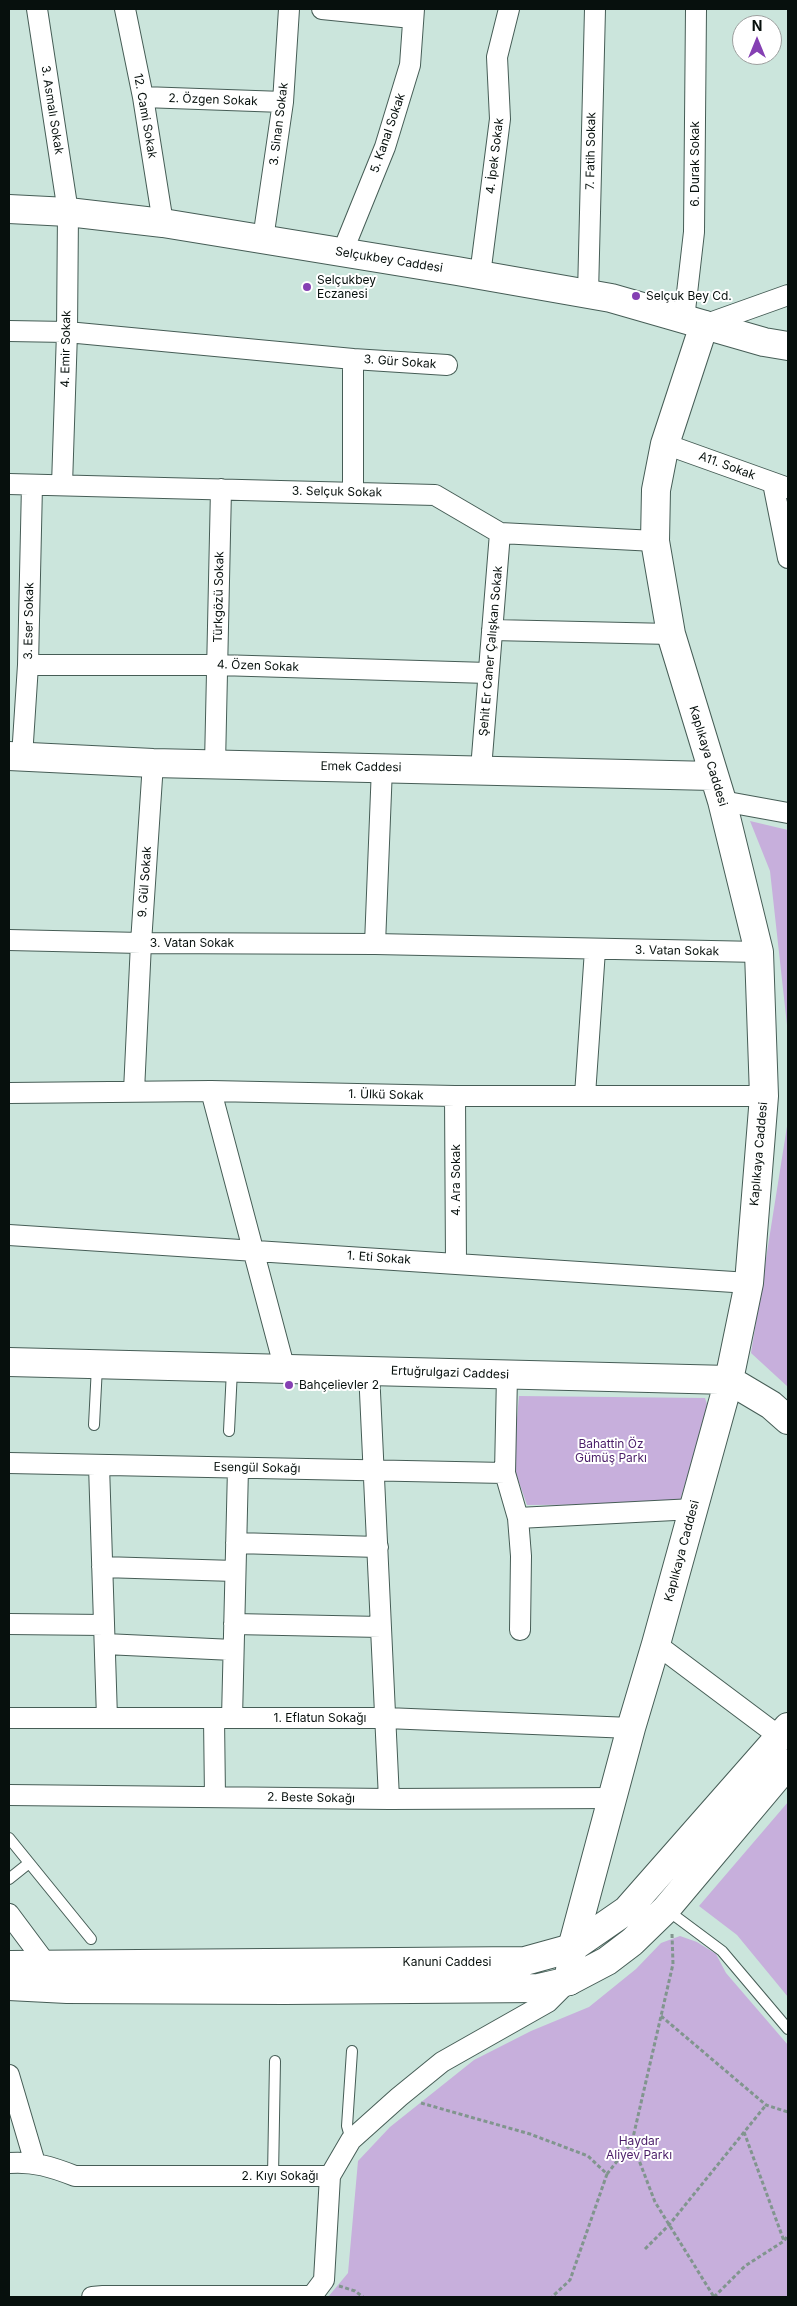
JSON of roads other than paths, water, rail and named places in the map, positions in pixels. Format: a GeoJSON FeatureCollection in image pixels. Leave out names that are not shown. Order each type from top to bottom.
{"type":"FeatureCollection","features":[{"type":"Feature","properties":{"kind":"main road","name":"Selçukbey Caddesi"},"geometry":{"type":"LineString","coordinates":[[9,209],[68,212],[163,223],[588,294],[776,344],[788,355]]}},
{"type":"Feature","properties":{"kind":"main road","name":"Kaplıkaya Caddesi"},"geometry":{"type":"LineString","coordinates":[[569,1981],[572,1948],[614,1798],[631,1728],[730,1380],[748,1283],[764,1096],[758,952],[722,801],[671,634],[656,542],[656,490],[694,322]]}},
{"type":"Feature","properties":{"kind":"main road","name":"Emek Caddesi"},"geometry":{"type":"LineString","coordinates":[[16,757],[153,763],[481,769],[713,776]]}},
{"type":"Feature","properties":{"kind":"main road","name":"Ertuğrulgazi Caddesi"},"geometry":{"type":"LineString","coordinates":[[9,1362],[730,1380]]}},
{"type":"Feature","properties":{"kind":"main road"},"geometry":{"type":"LineString","coordinates":[[730,1380],[771,1405],[788,1420]]}},
{"type":"Feature","properties":{"kind":"main road","name":"Kanuni Caddesi"},"geometry":{"type":"LineString","coordinates":[[9,1965],[525,1961],[572,1948],[627,1910],[784,1732]]}},
{"type":"Feature","properties":{"kind":"main road"},"geometry":{"type":"LineString","coordinates":[[9,1986],[67,1989],[284,1990],[540,1988],[569,1981],[607,1961],[632,1942],[666,1909],[788,1764]]}},
{"type":"Feature","properties":{"kind":"street","name":"3. Asmalı Sokak"},"geometry":{"type":"LineString","coordinates":[[37,9],[68,212]]}},
{"type":"Feature","properties":{"kind":"street","name":"12. Cami Sokak"},"geometry":{"type":"LineString","coordinates":[[128,9],[163,223]]}},
{"type":"Feature","properties":{"kind":"street","name":"3. Sinan Sokak"},"geometry":{"type":"LineString","coordinates":[[262,239],[283,102],[289,9]]}},
{"type":"Feature","properties":{"kind":"street"},"geometry":{"type":"LineString","coordinates":[[322,9],[413,13]]}},
{"type":"Feature","properties":{"kind":"street","name":"4. İpek Sokak"},"geometry":{"type":"LineString","coordinates":[[480,275],[500,120],[497,57],[509,9]]}},
{"type":"Feature","properties":{"kind":"street","name":"7. Fatih Sokak"},"geometry":{"type":"LineString","coordinates":[[588,294],[595,9]]}},
{"type":"Feature","properties":{"kind":"street","name":"6. Durak Sokak"},"geometry":{"type":"LineString","coordinates":[[694,322],[696,9]]}},
{"type":"Feature","properties":{"kind":"street","name":"5. Kanal Sokak"},"geometry":{"type":"LineString","coordinates":[[342,253],[385,147],[410,65],[413,13]]}},
{"type":"Feature","properties":{"kind":"street","name":"2. Özgen Sokak"},"geometry":{"type":"LineString","coordinates":[[143,97],[283,102]]}},
{"type":"Feature","properties":{"kind":"street","name":"4. Emir Sokak"},"geometry":{"type":"LineString","coordinates":[[62,485],[67,332],[68,212]]}},
{"type":"Feature","properties":{"kind":"street"},"geometry":{"type":"LineString","coordinates":[[694,322],[788,295]]}},
{"type":"Feature","properties":{"kind":"street"},"geometry":{"type":"LineString","coordinates":[[9,331],[67,332]]}},
{"type":"Feature","properties":{"kind":"street","name":"3. Gür Sokak"},"geometry":{"type":"LineString","coordinates":[[67,332],[353,359],[447,365]]}},
{"type":"Feature","properties":{"kind":"street"},"geometry":{"type":"LineString","coordinates":[[353,359],[353,492]]}},
{"type":"Feature","properties":{"kind":"street","name":"A11. Sokak"},"geometry":{"type":"LineString","coordinates":[[665,444],[781,486]]}},
{"type":"Feature","properties":{"kind":"street","name":"3. Selçuk Sokak"},"geometry":{"type":"LineString","coordinates":[[9,484],[435,495],[500,533],[656,542]]}},
{"type":"Feature","properties":{"kind":"street","name":"3. Eser Sokak"},"geometry":{"type":"LineString","coordinates":[[16,757],[28,665],[32,485]]}},
{"type":"Feature","properties":{"kind":"street"},"geometry":{"type":"LineString","coordinates":[[781,486],[788,558]]}},
{"type":"Feature","properties":{"kind":"street","name":"Türkgözü Sokak"},"geometry":{"type":"LineString","coordinates":[[215,764],[221,489]]}},
{"type":"Feature","properties":{"kind":"street","name":"Şehit Er Caner Çalışkan Sokak"},"geometry":{"type":"LineString","coordinates":[[481,769],[500,533]]}},
{"type":"Feature","properties":{"kind":"street"},"geometry":{"type":"LineString","coordinates":[[492,630],[671,634]]}},
{"type":"Feature","properties":{"kind":"street","name":"4. Özen Sokak"},"geometry":{"type":"LineString","coordinates":[[28,665],[218,665],[488,673]]}},
{"type":"Feature","properties":{"kind":"street","name":"9. Gül Sokak"},"geometry":{"type":"LineString","coordinates":[[134,1091],[141,943],[153,763]]}},
{"type":"Feature","properties":{"kind":"street"},"geometry":{"type":"LineString","coordinates":[[375,944],[382,767]]}},
{"type":"Feature","properties":{"kind":"street"},"geometry":{"type":"LineString","coordinates":[[722,801],[788,813]]}},
{"type":"Feature","properties":{"kind":"street","name":"3. Vatan Sokak"},"geometry":{"type":"LineString","coordinates":[[9,940],[141,943],[375,944],[758,952]]}},
{"type":"Feature","properties":{"kind":"street"},"geometry":{"type":"LineString","coordinates":[[585,1095],[595,950]]}},
{"type":"Feature","properties":{"kind":"street"},"geometry":{"type":"LineString","coordinates":[[211,1091],[285,1370]]}},
{"type":"Feature","properties":{"kind":"street","name":"1. Ülkü Sokak"},"geometry":{"type":"LineString","coordinates":[[9,1093],[211,1091],[455,1096],[764,1096]]}},
{"type":"Feature","properties":{"kind":"street","name":"4. Ara Sokak"},"geometry":{"type":"LineString","coordinates":[[455,1096],[456,1263]]}},
{"type":"Feature","properties":{"kind":"street","name":"1. Eti Sokak"},"geometry":{"type":"LineString","coordinates":[[9,1235],[748,1283]]}},
{"type":"Feature","properties":{"kind":"street"},"geometry":{"type":"LineString","coordinates":[[369,1371],[389,1799]]}},
{"type":"Feature","properties":{"kind":"street"},"geometry":{"type":"LineString","coordinates":[[508,1375],[505,1473],[518,1518],[521,1556],[520,1630]]}},
{"type":"Feature","properties":{"kind":"street","name":"Esengül Sokağı"},"geometry":{"type":"LineString","coordinates":[[9,1463],[505,1473]]}},
{"type":"Feature","properties":{"kind":"street"},"geometry":{"type":"LineString","coordinates":[[99,1464],[107,1718]]}},
{"type":"Feature","properties":{"kind":"street"},"geometry":{"type":"LineString","coordinates":[[215,1797],[223,1718],[233,1650],[238,1468]]}},
{"type":"Feature","properties":{"kind":"street"},"geometry":{"type":"LineString","coordinates":[[518,1518],[694,1509]]}},
{"type":"Feature","properties":{"kind":"street"},"geometry":{"type":"LineString","coordinates":[[236,1543],[378,1546]]}},
{"type":"Feature","properties":{"kind":"street"},"geometry":{"type":"LineString","coordinates":[[102,1567],[235,1571]]}},
{"type":"Feature","properties":{"kind":"street"},"geometry":{"type":"LineString","coordinates":[[9,1624],[233,1650]]}},
{"type":"Feature","properties":{"kind":"street"},"geometry":{"type":"LineString","coordinates":[[234,1624],[381,1627]]}},
{"type":"Feature","properties":{"kind":"street"},"geometry":{"type":"LineString","coordinates":[[656,1644],[784,1732]]}},
{"type":"Feature","properties":{"kind":"street","name":"1. Eflatun Sokağı"},"geometry":{"type":"LineString","coordinates":[[9,1718],[386,1718],[631,1728]]}},
{"type":"Feature","properties":{"kind":"street","name":"2. Beste Sokağı"},"geometry":{"type":"LineString","coordinates":[[9,1795],[389,1799],[614,1798]]}},
{"type":"Feature","properties":{"kind":"street"},"geometry":{"type":"LineString","coordinates":[[9,1914],[46,1965],[67,1989]]}},
{"type":"Feature","properties":{"kind":"street","name":"2. Kıyı Sokağı"},"geometry":{"type":"LineString","coordinates":[[9,2163],[35,2163],[53,2167],[74,2176],[330,2176],[351,2140],[399,2097],[442,2062],[548,2002],[569,1981]]}},
{"type":"Feature","properties":{"kind":"street"},"geometry":{"type":"LineString","coordinates":[[9,2075],[35,2163]]}},
{"type":"Feature","properties":{"kind":"street"},"geometry":{"type":"LineString","coordinates":[[92,2297],[312,2296],[324,2280],[330,2176]]}},
{"type":"Feature","properties":{"kind":"lane"},"geometry":{"type":"LineString","coordinates":[[94,1425],[98,1364]]}},
{"type":"Feature","properties":{"kind":"lane"},"geometry":{"type":"LineString","coordinates":[[229,1431],[232,1369]]}},
{"type":"Feature","properties":{"kind":"lane"},"geometry":{"type":"LineString","coordinates":[[9,1838],[91,1939]]}},
{"type":"Feature","properties":{"kind":"lane"},"geometry":{"type":"LineString","coordinates":[[9,1880],[29,1864]]}},
{"type":"Feature","properties":{"kind":"lane"},"geometry":{"type":"LineString","coordinates":[[666,1909],[722,1951],[788,2029]]}},
{"type":"Feature","properties":{"kind":"lane"},"geometry":{"type":"LineString","coordinates":[[351,2140],[347,2126],[352,2050]]}},
{"type":"Feature","properties":{"kind":"lane"},"geometry":{"type":"LineString","coordinates":[[272,2176],[275,2061]]}},
{"type":"Feature","properties":{"kind":"place","name":"Selçukbey Eczanesi"},"geometry":{"type":"Point","coordinates":[307,287]}},
{"type":"Feature","properties":{"kind":"place","name":"Selçuk Bey Cd."},"geometry":{"type":"Point","coordinates":[636,296]}},
{"type":"Feature","properties":{"kind":"place","name":"Bahçelievler 2"},"geometry":{"type":"Point","coordinates":[289,1385]}},
{"type":"Feature","properties":{"kind":"park label","name":"Bahattin Öz Gümüş Parkı"},"geometry":{"type":"Point","coordinates":[611,1451]}},
{"type":"Feature","properties":{"kind":"park label","name":"Haydar Aliyev Parkı"},"geometry":{"type":"Point","coordinates":[639,2148]}}]}
